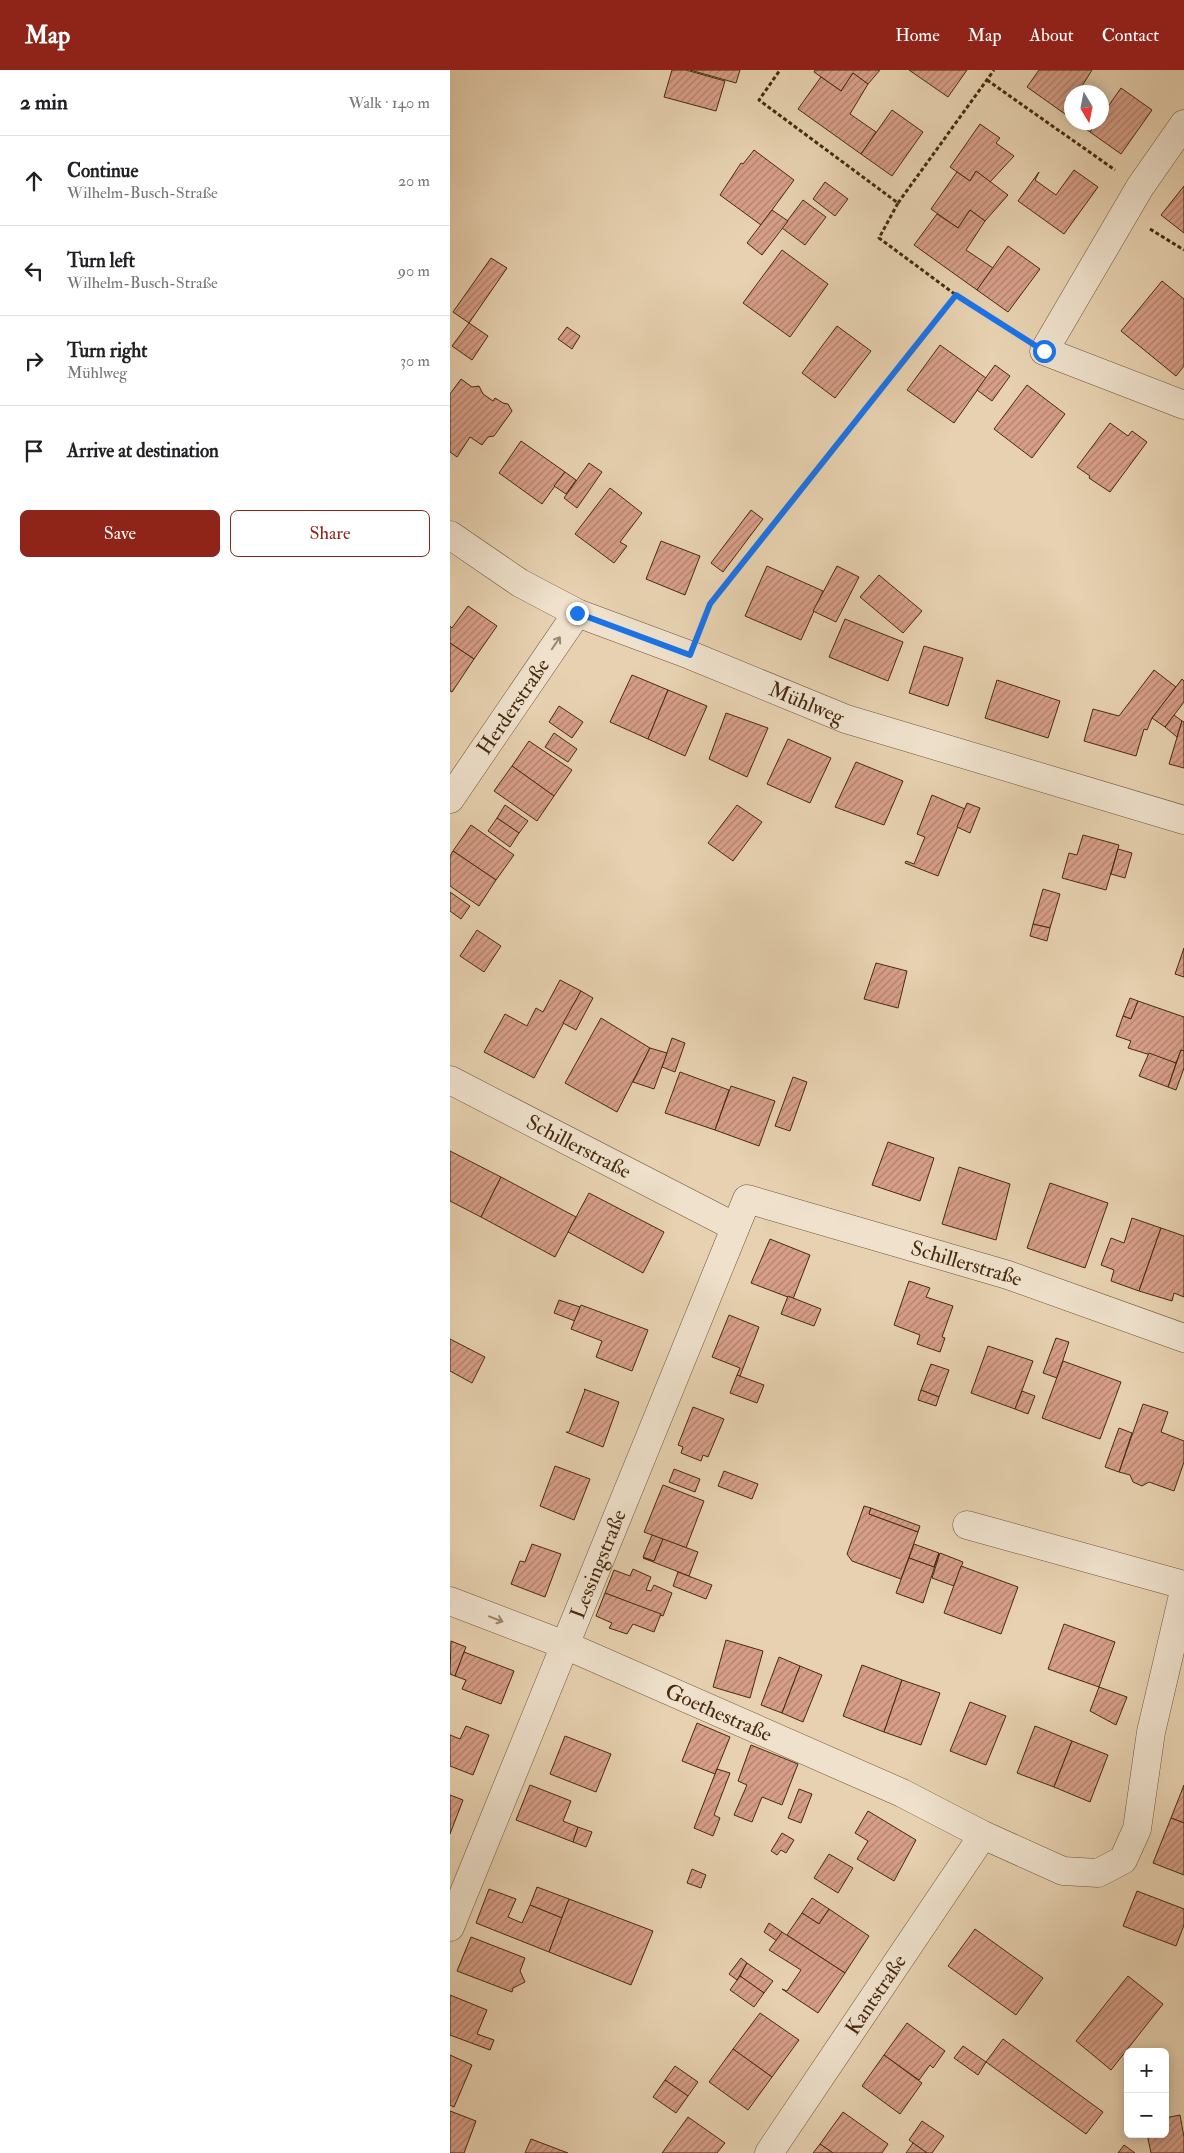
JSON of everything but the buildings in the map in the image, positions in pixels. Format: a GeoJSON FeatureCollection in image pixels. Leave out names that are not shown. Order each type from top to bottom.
{"type":"FeatureCollection","features":[{"type":"Feature","properties":{"kind":"street"},"geometry":{"type":"LineString","coordinates":[[1184,124],[1124,213],[1044,351],[1184,405]]}},
{"type":"Feature","properties":{"kind":"street","name":"Mühlweg"},"geometry":{"type":"LineString","coordinates":[[450,535],[520,583],[577,613],[690,655],[846,719],[1184,820]]}},
{"type":"Feature","properties":{"kind":"street","name":"Herderstraße"},"geometry":{"type":"LineString","coordinates":[[450,799],[577,613]]}},
{"type":"Feature","properties":{"kind":"street","name":"Schillerstraße"},"geometry":{"type":"LineString","coordinates":[[450,1080],[735,1227]]}},
{"type":"Feature","properties":{"kind":"street","name":"Schillerstraße"},"geometry":{"type":"LineString","coordinates":[[747,1200],[1008,1275],[1184,1338]]}},
{"type":"Feature","properties":{"kind":"street","name":"Lessingstraße"},"geometry":{"type":"LineString","coordinates":[[450,1927],[747,1200]]}},
{"type":"Feature","properties":{"kind":"street"},"geometry":{"type":"LineString","coordinates":[[967,1525],[1184,1584]]}},
{"type":"Feature","properties":{"kind":"street","name":"Goethestraße"},"geometry":{"type":"LineString","coordinates":[[450,1601],[565,1645],[902,1793],[983,1835],[1063,1871],[1098,1873],[1123,1860],[1137,1829],[1151,1732],[1184,1591]]}},
{"type":"Feature","properties":{"kind":"street","name":"Kantstraße"},"geometry":{"type":"LineString","coordinates":[[769,2153],[983,1835]]}},
{"type":"Feature","properties":{"kind":"path"},"geometry":{"type":"LineString","coordinates":[[780,70],[759,100],[898,203]]}},
{"type":"Feature","properties":{"kind":"path"},"geometry":{"type":"LineString","coordinates":[[994,70],[898,203],[879,238],[956,295],[1044,351]]}},
{"type":"Feature","properties":{"kind":"path"},"geometry":{"type":"LineString","coordinates":[[987,80],[1140,188]]}},
{"type":"Feature","properties":{"kind":"path"},"geometry":{"type":"LineString","coordinates":[[1124,213],[1184,250]]}},
{"type":"Feature","properties":{"kind":"path"},"geometry":{"type":"LineString","coordinates":[[690,655],[710,604],[956,295]]}},
{"type":"Feature","properties":{"kind":"route"},"geometry":{"type":"LineString","coordinates":[[577,613],[690,655],[710,604],[956,295],[1044,351]]}}]}
